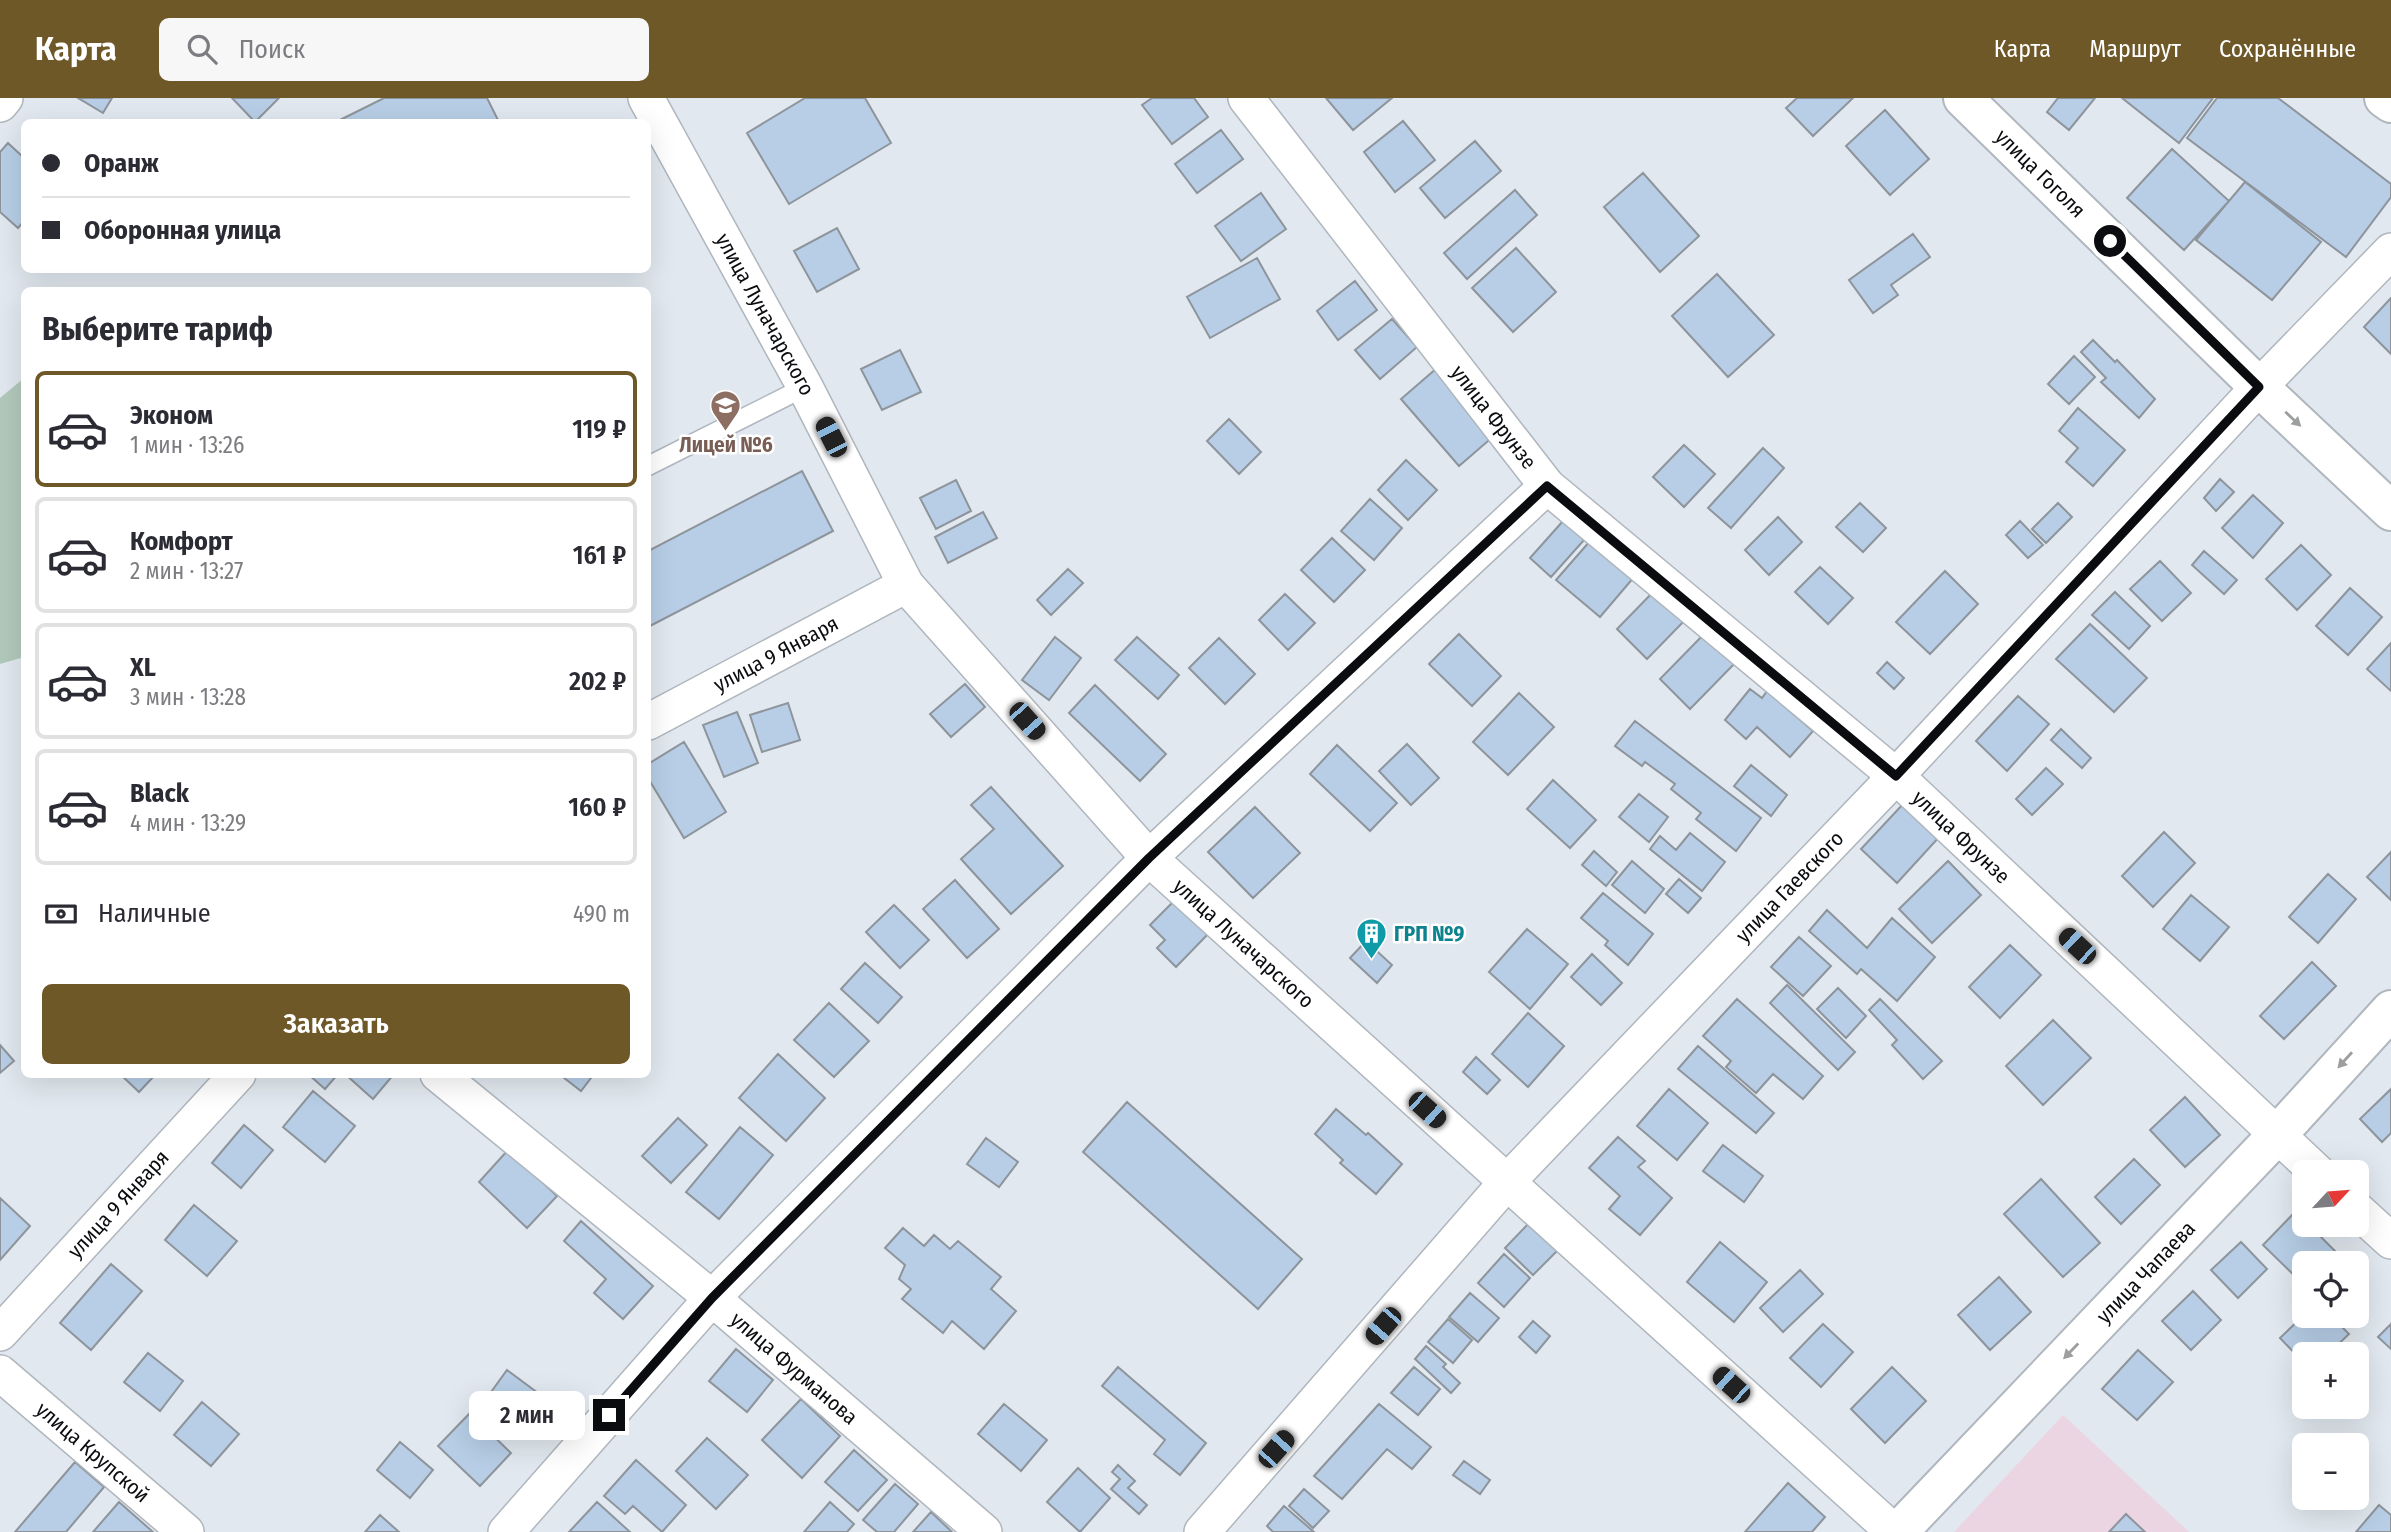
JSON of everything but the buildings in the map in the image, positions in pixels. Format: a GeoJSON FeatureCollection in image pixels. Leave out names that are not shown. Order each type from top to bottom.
{"type":"FeatureCollection","features":[{"type":"Feature","properties":{"kind":"street"},"geometry":{"type":"LineString","coordinates":[[0,104],[5,98]]}},
{"type":"Feature","properties":{"kind":"street","name":"улица Луначарского"},"geometry":{"type":"LineString","coordinates":[[646,98],[806,387],[906,585],[1149,858],[1506,1183],[1896,1532]]}},
{"type":"Feature","properties":{"kind":"street","name":"улица Фрунзе"},"geometry":{"type":"LineString","coordinates":[[1246,98],[1547,486],[1896,776],[2304,1160]]}},
{"type":"Feature","properties":{"kind":"street","name":"улица Гоголя"},"geometry":{"type":"LineString","coordinates":[[1963,98],[2259,387],[2391,511]]}},
{"type":"Feature","properties":{"kind":"street"},"geometry":{"type":"LineString","coordinates":[[2384,98],[2391,103]]}},
{"type":"Feature","properties":{"kind":"street","name":"улица Гаевского"},"geometry":{"type":"LineString","coordinates":[[1202,1532],[1506,1183],[1896,776],[2259,387],[2391,251]]}},
{"type":"Feature","properties":{"kind":"street"},"geometry":{"type":"LineString","coordinates":[[506,1532],[712,1298],[1149,858],[1547,486]]}},
{"type":"Feature","properties":{"kind":"street","name":"улица 9 Января"},"geometry":{"type":"LineString","coordinates":[[651,720],[906,585]]}},
{"type":"Feature","properties":{"kind":"street","name":"улица Чапаева"},"geometry":{"type":"LineString","coordinates":[[1896,1532],[2277,1135],[2391,1010]]}},
{"type":"Feature","properties":{"kind":"street","name":"улица 9 Января"},"geometry":{"type":"LineString","coordinates":[[0,1333],[234,1078]]}},
{"type":"Feature","properties":{"kind":"street","name":"улица Фурманова"},"geometry":{"type":"LineString","coordinates":[[443,1078],[712,1298],[984,1532]]}},
{"type":"Feature","properties":{"kind":"street"},"geometry":{"type":"LineString","coordinates":[[2370,1222],[2391,1241]]}},
{"type":"Feature","properties":{"kind":"street","name":"улица Крупской"},"geometry":{"type":"LineString","coordinates":[[0,1373],[186,1532]]}},
{"type":"Feature","properties":{"kind":"lane"},"geometry":{"type":"LineString","coordinates":[[651,464],[806,387]]}},
{"type":"Feature","properties":{"kind":"shaded area"},"geometry":{"type":"Polygon","coordinates":[[[2063,1415],[2189,1532],[1954,1532],[2063,1415]]]}},
{"type":"Feature","properties":{"kind":"green space"},"geometry":{"type":"Polygon","coordinates":[[[21,380],[21,658],[0,664],[0,398],[21,380]]]}},
{"type":"Feature","properties":{"kind":"place","name":"Лицей №6"},"geometry":{"type":"Point","coordinates":[726,432]}},
{"type":"Feature","properties":{"kind":"place","name":"ГРП №9"},"geometry":{"type":"Point","coordinates":[1371,961]}},
{"type":"Feature","properties":{"kind":"route"},"geometry":{"type":"LineString","coordinates":[[609,1415],[712,1298],[1149,858],[1547,486],[1896,776],[2259,387],[2110,241]]}}]}
